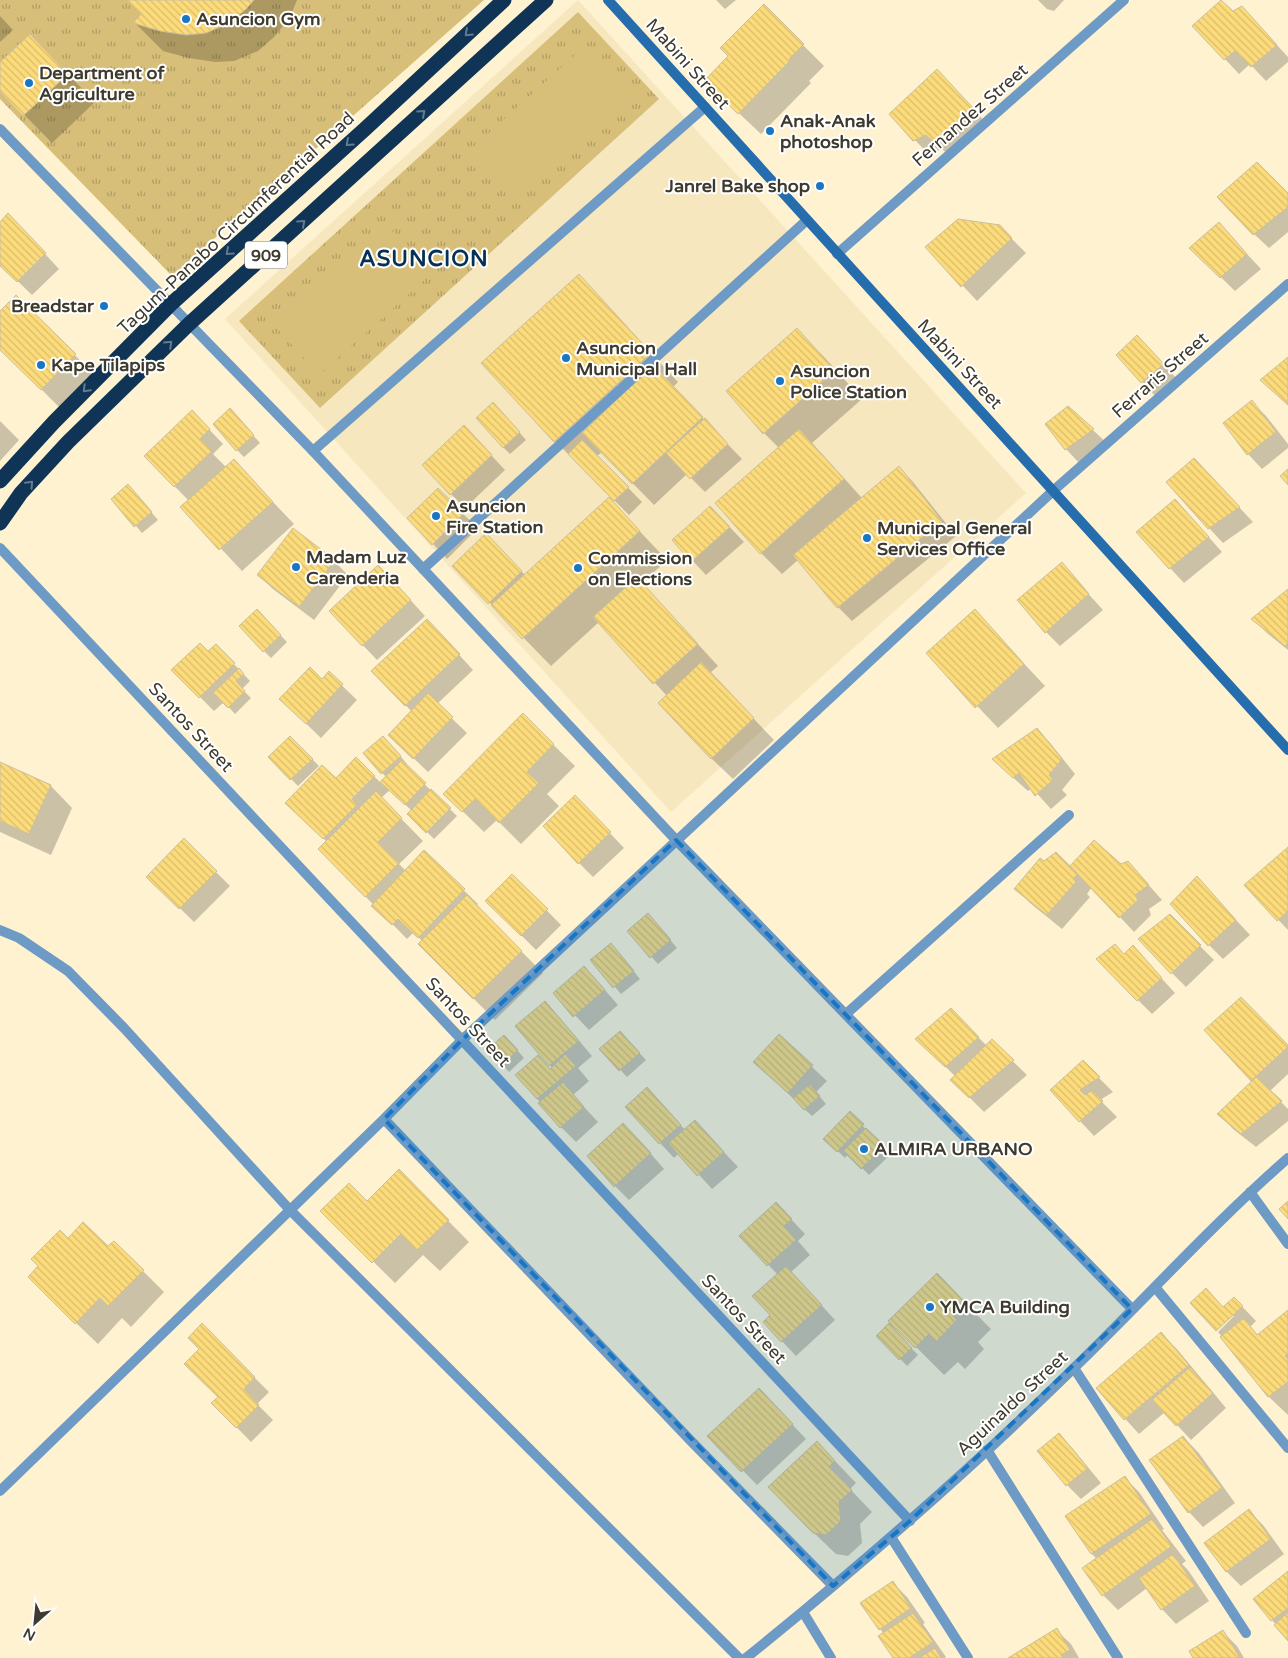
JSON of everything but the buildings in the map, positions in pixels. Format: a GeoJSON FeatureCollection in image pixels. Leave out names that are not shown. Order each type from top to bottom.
{"type":"FeatureCollection","features":[{"type":"Feature","properties":{"kind":"highway","name":"Tagum-Panabo Circumferential Road"},"geometry":{"type":"LineString","coordinates":[[0,481],[54,422],[171,304],[365,129],[504,0]]}},
{"type":"Feature","properties":{"kind":"highway","name":"909"},"geometry":{"type":"LineString","coordinates":[[0,523],[21,493],[68,442],[189,324],[546,0]]}},
{"type":"Feature","properties":{"kind":"highway"},"geometry":{"type":"LineString","coordinates":[[365,129],[383,148]]}},
{"type":"Feature","properties":{"kind":"street","name":"Mabini Street"},"geometry":{"type":"LineString","coordinates":[[608,0],[1287,748]]}},
{"type":"Feature","properties":{"kind":"street","name":"Fernandez Street"},"geometry":{"type":"LineString","coordinates":[[837,254],[1124,0]]}},
{"type":"Feature","properties":{"kind":"street"},"geometry":{"type":"LineString","coordinates":[[313,451],[705,107]]}},
{"type":"Feature","properties":{"kind":"street"},"geometry":{"type":"LineString","coordinates":[[0,129],[313,451],[676,840],[1132,1309]]}},
{"type":"Feature","properties":{"kind":"street"},"geometry":{"type":"LineString","coordinates":[[423,569],[807,220]]}},
{"type":"Feature","properties":{"kind":"street","name":"Ferraris Street"},"geometry":{"type":"LineString","coordinates":[[0,1491],[384,1119],[462,1040],[1054,490],[1288,284]]}},
{"type":"Feature","properties":{"kind":"street","name":"Santos Street"},"geometry":{"type":"LineString","coordinates":[[0,548],[910,1521]]}},
{"type":"Feature","properties":{"kind":"street"},"geometry":{"type":"LineString","coordinates":[[846,1014],[1069,815]]}},
{"type":"Feature","properties":{"kind":"street"},"geometry":{"type":"LineString","coordinates":[[0,930],[19,938],[68,971],[124,1028],[290,1210],[739,1658]]}},
{"type":"Feature","properties":{"kind":"street"},"geometry":{"type":"LineString","coordinates":[[384,1119],[691,1442],[833,1586]]}},
{"type":"Feature","properties":{"kind":"street","name":"Aguinaldo Street"},"geometry":{"type":"LineString","coordinates":[[746,1658],[910,1521],[1074,1368],[1250,1192],[1288,1158]]}},
{"type":"Feature","properties":{"kind":"street"},"geometry":{"type":"LineString","coordinates":[[1250,1192],[1288,1244]]}},
{"type":"Feature","properties":{"kind":"street"},"geometry":{"type":"LineString","coordinates":[[1155,1287],[1288,1448]]}},
{"type":"Feature","properties":{"kind":"street"},"geometry":{"type":"LineString","coordinates":[[1074,1368],[1246,1633]]}},
{"type":"Feature","properties":{"kind":"street"},"geometry":{"type":"LineString","coordinates":[[986,1450],[1118,1658]]}},
{"type":"Feature","properties":{"kind":"street"},"geometry":{"type":"LineString","coordinates":[[890,1537],[968,1658]]}},
{"type":"Feature","properties":{"kind":"street"},"geometry":{"type":"LineString","coordinates":[[803,1612],[831,1658]]}},
{"type":"Feature","properties":{"kind":"highlighted area"},"geometry":{"type":"Polygon","coordinates":[[[676,840],[1132,1309],[910,1521],[833,1586],[384,1119],[462,1040],[676,840]]]}},
{"type":"Feature","properties":{"kind":"shaded area"},"geometry":{"type":"Polygon","coordinates":[[[578,0],[1026,493],[671,812],[225,319],[578,0]]]}},
{"type":"Feature","properties":{"kind":"green space"},"geometry":{"type":"Polygon","coordinates":[[[0,0],[484,0],[172,276],[0,99],[0,0]]]}},
{"type":"Feature","properties":{"kind":"green space"},"geometry":{"type":"Polygon","coordinates":[[[578,12],[659,99],[320,408],[239,321],[578,12]]]}},
{"type":"Feature","properties":{"kind":"green space"},"geometry":{"type":"Polygon","coordinates":[[[584,47],[628,96],[515,197],[471,149],[584,47]]]}},
{"type":"Feature","properties":{"kind":"green space"},"geometry":{"type":"Polygon","coordinates":[[[387,225],[432,273],[319,375],[275,326],[387,225]]]}},
{"type":"Feature","properties":{"kind":"place","name":"Asuncion Gym"},"geometry":{"type":"Point","coordinates":[186,19]}},
{"type":"Feature","properties":{"kind":"place","name":"Department of Agriculture"},"geometry":{"type":"Point","coordinates":[29,83]}},
{"type":"Feature","properties":{"kind":"place","name":"Anak-Anak photoshop"},"geometry":{"type":"Point","coordinates":[770,131]}},
{"type":"Feature","properties":{"kind":"place","name":"Janrel Bake shop"},"geometry":{"type":"Point","coordinates":[820,186]}},
{"type":"Feature","properties":{"kind":"place","name":"Breadstar"},"geometry":{"type":"Point","coordinates":[104,306]}},
{"type":"Feature","properties":{"kind":"place","name":"Asuncion Municipal Hall"},"geometry":{"type":"Point","coordinates":[566,358]}},
{"type":"Feature","properties":{"kind":"place","name":"Kape Tilapips"},"geometry":{"type":"Point","coordinates":[41,365]}},
{"type":"Feature","properties":{"kind":"place","name":"Asuncion Police Station"},"geometry":{"type":"Point","coordinates":[780,381]}},
{"type":"Feature","properties":{"kind":"place","name":"Asuncion Fire Station"},"geometry":{"type":"Point","coordinates":[436,516]}},
{"type":"Feature","properties":{"kind":"place","name":"Municipal General Services Office"},"geometry":{"type":"Point","coordinates":[867,538]}},
{"type":"Feature","properties":{"kind":"place","name":"Madam Luz Carenderia"},"geometry":{"type":"Point","coordinates":[296,567]}},
{"type":"Feature","properties":{"kind":"place","name":"Commission on Elections"},"geometry":{"type":"Point","coordinates":[578,568]}},
{"type":"Feature","properties":{"kind":"place","name":"ALMIRA URBANO"},"geometry":{"type":"Point","coordinates":[864,1149]}},
{"type":"Feature","properties":{"kind":"place","name":"YMCA Building"},"geometry":{"type":"Point","coordinates":[930,1307]}},
{"type":"Feature","properties":{"kind":"district","name":"ASUNCION"},"geometry":{"type":"Point","coordinates":[424,258]}}]}
